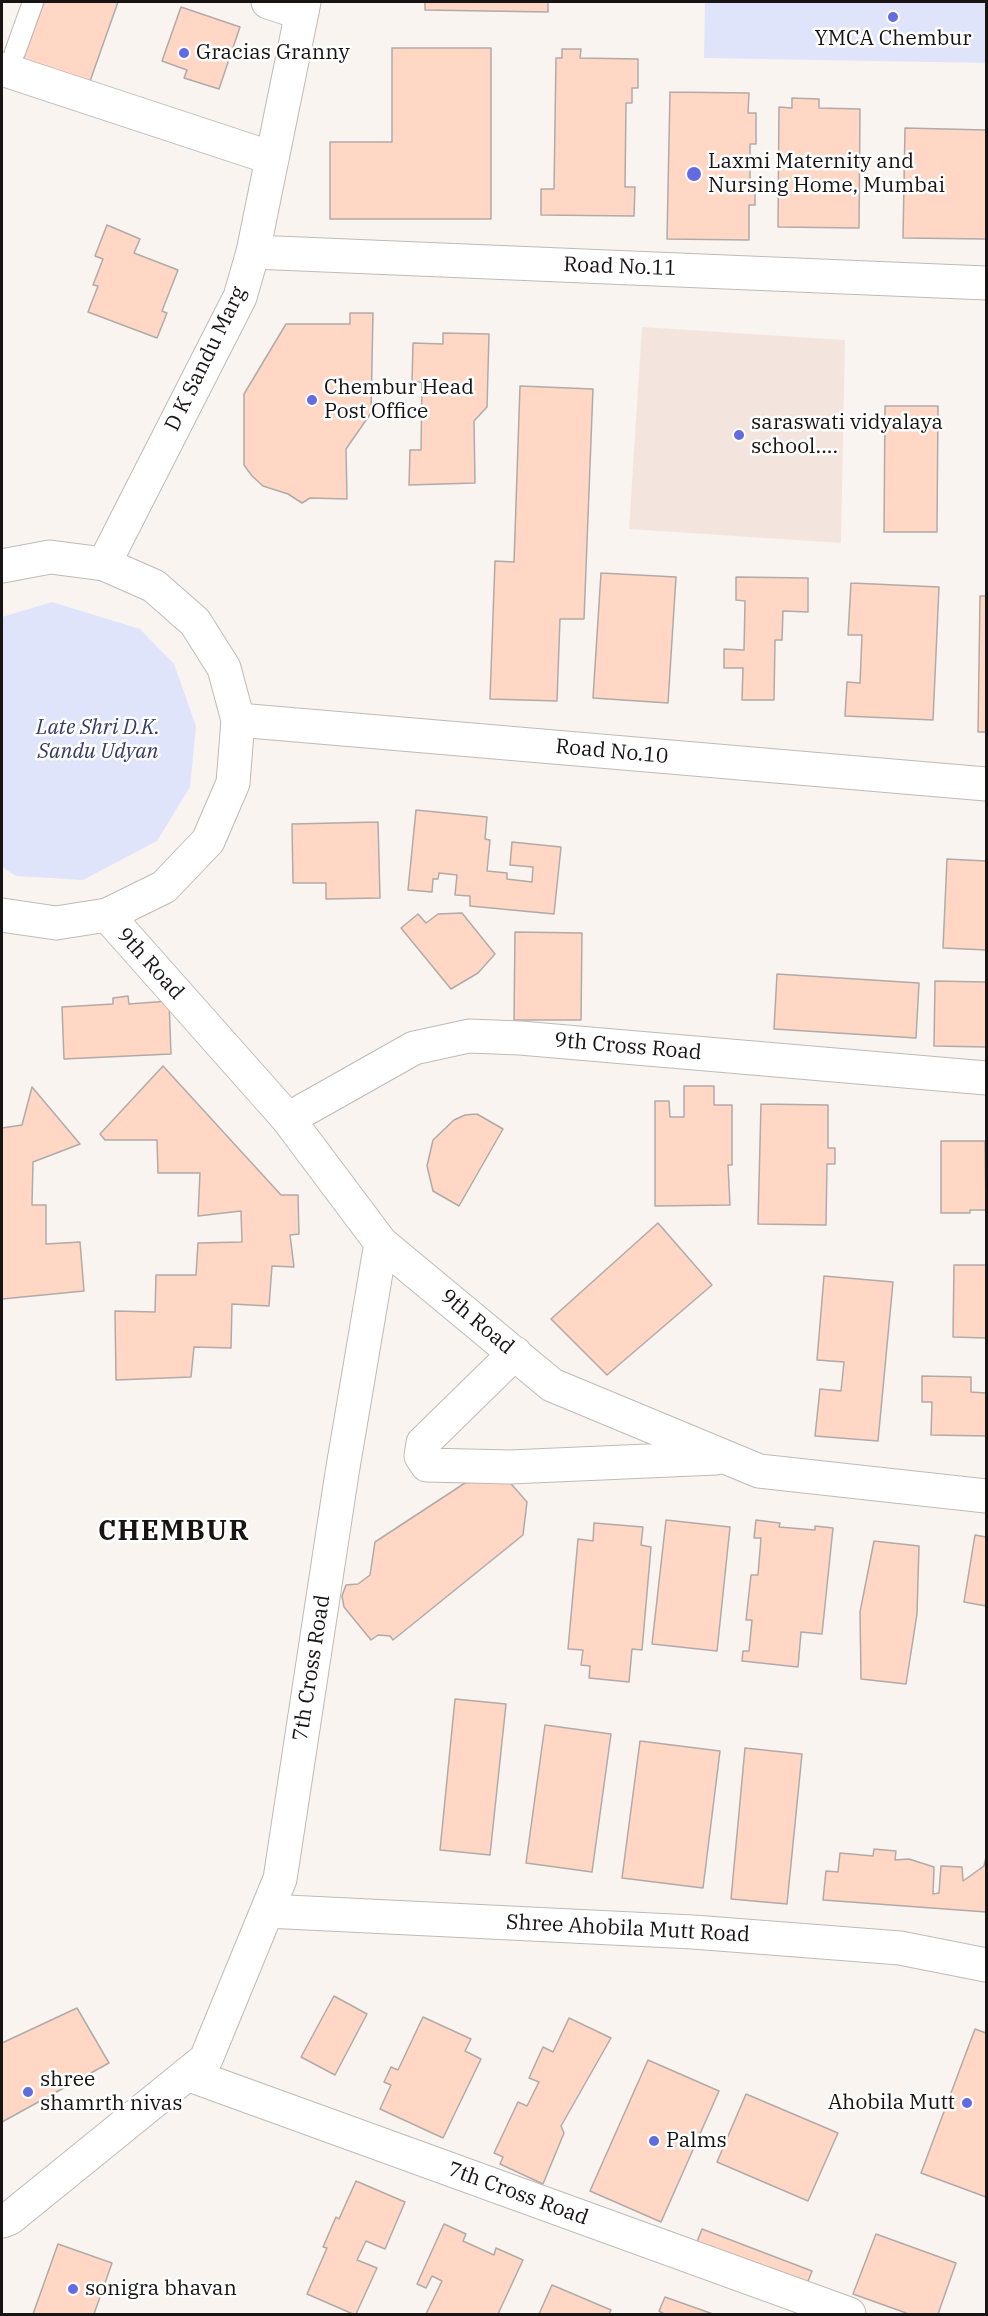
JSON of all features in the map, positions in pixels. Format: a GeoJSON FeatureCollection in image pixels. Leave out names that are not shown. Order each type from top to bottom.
{"type":"FeatureCollection","features":[{"type":"Feature","properties":{"kind":"street"},"geometry":{"type":"LineString","coordinates":[[268,2],[302,7]]}},
{"type":"Feature","properties":{"kind":"street","name":"D K Sandu Marg"},"geometry":{"type":"LineString","coordinates":[[104,564],[240,297],[253,252],[302,7]]}},
{"type":"Feature","properties":{"kind":"street"},"geometry":{"type":"LineString","coordinates":[[8,61],[272,158]]}},
{"type":"Feature","properties":{"kind":"street","name":"Road No.11"},"geometry":{"type":"LineString","coordinates":[[253,252],[987,283]]}},
{"type":"Feature","properties":{"kind":"street"},"geometry":{"type":"LineString","coordinates":[[2,566],[50,557],[104,564],[154,586],[195,622],[224,668],[238,720],[233,783],[208,841],[164,887],[107,915],[56,923],[2,915]]}},
{"type":"Feature","properties":{"kind":"street","name":"Road No.10"},"geometry":{"type":"LineString","coordinates":[[238,720],[987,784]]}},
{"type":"Feature","properties":{"kind":"street","name":"9th Road"},"geometry":{"type":"LineString","coordinates":[[107,915],[288,1119],[381,1242],[552,1385],[759,1471],[987,1496]]}},
{"type":"Feature","properties":{"kind":"street","name":"9th Cross Road"},"geometry":{"type":"LineString","coordinates":[[288,1119],[414,1048],[469,1036],[520,1038],[987,1078]]}},
{"type":"Feature","properties":{"kind":"street","name":"7th Cross Road"},"geometry":{"type":"LineString","coordinates":[[2,2221],[10,2218],[206,2059],[280,1879],[342,1473],[381,1242]]}},
{"type":"Feature","properties":{"kind":"street"},"geometry":{"type":"LineString","coordinates":[[515,1353],[423,1443],[421,1456],[427,1465],[510,1467],[725,1457]]}},
{"type":"Feature","properties":{"kind":"street","name":"Shree Ahobila Mutt Road"},"geometry":{"type":"LineString","coordinates":[[267,1911],[693,1932],[900,1948],[987,1965]]}},
{"type":"Feature","properties":{"kind":"street","name":"7th Cross Road"},"geometry":{"type":"LineString","coordinates":[[187,2074],[849,2314]]}},
{"type":"Feature","properties":{"kind":"lane"},"geometry":{"type":"LineString","coordinates":[[8,61],[33,2]]}},
{"type":"Feature","properties":{"kind":"shaded area","name":"saraswati vidyalaya school...."},"geometry":{"type":"Polygon","coordinates":[[[642,327],[845,340],[841,543],[629,529],[642,327]]]}},
{"type":"Feature","properties":{"kind":"green space"},"geometry":{"type":"Polygon","coordinates":[[[705,2],[986,2],[986,63],[704,58],[705,2]]]}},
{"type":"Feature","properties":{"kind":"green space","name":"Late Shri D.K. Sandu Udyan"},"geometry":{"type":"Polygon","coordinates":[[[52,602],[140,629],[174,664],[196,726],[190,787],[157,841],[83,880],[16,876],[2,867],[2,617],[52,602]]]}},
{"type":"Feature","properties":{"kind":"building"},"geometry":{"type":"Polygon","coordinates":[[[44,2],[118,2],[89,84],[23,60],[44,2]]]}},
{"type":"Feature","properties":{"kind":"building"},"geometry":{"type":"Polygon","coordinates":[[[425,2],[548,2],[548,12],[425,10],[425,2]]]}},
{"type":"Feature","properties":{"kind":"building"},"geometry":{"type":"Polygon","coordinates":[[[181,7],[240,27],[219,89],[184,78],[187,70],[162,61],[181,7]]]}},
{"type":"Feature","properties":{"kind":"building"},"geometry":{"type":"Polygon","coordinates":[[[392,48],[491,48],[491,219],[330,219],[330,142],[392,142],[392,48]]]}},
{"type":"Feature","properties":{"kind":"building"},"geometry":{"type":"Polygon","coordinates":[[[562,49],[581,49],[580,58],[638,59],[638,88],[632,88],[632,103],[626,103],[625,187],[635,187],[634,216],[541,215],[541,189],[554,189],[556,58],[562,58],[562,49]]]}},
{"type":"Feature","properties":{"kind":"building"},"geometry":{"type":"Polygon","coordinates":[[[670,92],[749,93],[748,113],[756,113],[756,144],[750,144],[750,184],[755,184],[755,205],[749,205],[749,240],[667,239],[670,92]]]}},
{"type":"Feature","properties":{"kind":"building"},"geometry":{"type":"Polygon","coordinates":[[[792,98],[819,99],[819,108],[860,109],[859,228],[778,227],[779,107],[792,108],[792,98]]]}},
{"type":"Feature","properties":{"kind":"building"},"geometry":{"type":"Polygon","coordinates":[[[905,128],[986,130],[986,239],[903,238],[905,128]]]}},
{"type":"Feature","properties":{"kind":"building"},"geometry":{"type":"Polygon","coordinates":[[[107,225],[140,239],[134,253],[178,270],[162,311],[167,313],[157,338],[88,312],[98,286],[93,285],[103,259],[95,256],[107,225]]]}},
{"type":"Feature","properties":{"kind":"building"},"geometry":{"type":"Polygon","coordinates":[[[350,313],[373,313],[371,413],[346,449],[347,499],[310,498],[302,503],[288,494],[263,486],[244,465],[244,394],[286,324],[350,324],[350,313]]]}},
{"type":"Feature","properties":{"kind":"building"},"geometry":{"type":"Polygon","coordinates":[[[443,333],[489,334],[487,407],[474,421],[475,483],[409,485],[410,450],[421,450],[422,382],[412,382],[413,343],[443,344],[443,333]]]}},
{"type":"Feature","properties":{"kind":"building"},"geometry":{"type":"Polygon","coordinates":[[[520,386],[593,389],[584,619],[560,619],[557,701],[490,699],[495,561],[514,562],[520,386]]]}},
{"type":"Feature","properties":{"kind":"building"},"geometry":{"type":"Polygon","coordinates":[[[885,406],[938,406],[937,532],[884,532],[885,406]]]}},
{"type":"Feature","properties":{"kind":"building"},"geometry":{"type":"Polygon","coordinates":[[[601,573],[676,577],[668,703],[593,698],[601,573]]]}},
{"type":"Feature","properties":{"kind":"building"},"geometry":{"type":"Polygon","coordinates":[[[736,577],[808,578],[808,612],[783,611],[782,640],[775,640],[774,700],[742,700],[743,668],[724,668],[724,649],[744,650],[745,601],[736,600],[736,577]]]}},
{"type":"Feature","properties":{"kind":"building"},"geometry":{"type":"Polygon","coordinates":[[[851,583],[939,587],[933,720],[845,716],[847,682],[860,683],[862,635],[848,635],[851,583]]]}},
{"type":"Feature","properties":{"kind":"building"},"geometry":{"type":"Polygon","coordinates":[[[980,596],[986,596],[986,732],[978,732],[980,596]]]}},
{"type":"Feature","properties":{"kind":"building"},"geometry":{"type":"Polygon","coordinates":[[[416,810],[487,817],[485,839],[490,840],[487,871],[507,873],[507,879],[532,882],[533,867],[510,865],[512,842],[561,847],[554,914],[470,906],[470,896],[455,895],[457,875],[439,873],[438,879],[433,879],[432,892],[408,890],[416,810]]]}},
{"type":"Feature","properties":{"kind":"building"},"geometry":{"type":"Polygon","coordinates":[[[378,822],[380,898],[326,899],[326,883],[293,883],[292,824],[378,822]]]}},
{"type":"Feature","properties":{"kind":"building"},"geometry":{"type":"Polygon","coordinates":[[[947,859],[986,861],[986,950],[943,948],[947,859]]]}},
{"type":"Feature","properties":{"kind":"building"},"geometry":{"type":"Polygon","coordinates":[[[462,913],[495,954],[478,973],[451,989],[401,928],[418,914],[426,923],[438,914],[462,913]]]}},
{"type":"Feature","properties":{"kind":"building"},"geometry":{"type":"Polygon","coordinates":[[[515,932],[582,933],[581,1020],[514,1020],[515,932]]]}},
{"type":"Feature","properties":{"kind":"building"},"geometry":{"type":"Polygon","coordinates":[[[777,974],[919,983],[916,1038],[774,1029],[777,974]]]}},
{"type":"Feature","properties":{"kind":"building"},"geometry":{"type":"Polygon","coordinates":[[[935,981],[986,982],[986,1047],[934,1046],[935,981]]]}},
{"type":"Feature","properties":{"kind":"building"},"geometry":{"type":"Polygon","coordinates":[[[128,996],[129,1004],[169,1001],[171,1054],[64,1059],[62,1007],[113,1004],[113,998],[128,996]]]}},
{"type":"Feature","properties":{"kind":"building"},"geometry":{"type":"Polygon","coordinates":[[[163,1066],[281,1195],[298,1195],[299,1234],[290,1235],[294,1267],[272,1266],[269,1306],[232,1304],[231,1348],[194,1347],[191,1377],[116,1380],[115,1311],[155,1312],[156,1275],[196,1275],[198,1243],[242,1242],[241,1211],[198,1216],[200,1173],[158,1173],[157,1140],[105,1140],[100,1134],[163,1066]]]}},
{"type":"Feature","properties":{"kind":"building"},"geometry":{"type":"Polygon","coordinates":[[[684,1086],[714,1086],[714,1105],[732,1105],[732,1165],[728,1165],[730,1205],[655,1206],[655,1101],[669,1101],[670,1117],[684,1117],[684,1086]]]}},
{"type":"Feature","properties":{"kind":"building"},"geometry":{"type":"Polygon","coordinates":[[[32,1087],[80,1144],[33,1162],[32,1205],[46,1205],[46,1244],[80,1242],[84,1291],[2,1299],[2,1128],[22,1125],[32,1087]]]}},
{"type":"Feature","properties":{"kind":"building"},"geometry":{"type":"Polygon","coordinates":[[[761,1104],[828,1105],[828,1148],[835,1148],[835,1164],[827,1164],[826,1225],[758,1224],[761,1104]]]}},
{"type":"Feature","properties":{"kind":"building"},"geometry":{"type":"Polygon","coordinates":[[[477,1114],[503,1129],[459,1206],[433,1191],[427,1166],[433,1140],[454,1120],[465,1115],[477,1114]]]}},
{"type":"Feature","properties":{"kind":"building"},"geometry":{"type":"Polygon","coordinates":[[[941,1141],[985,1141],[986,1210],[970,1210],[970,1213],[941,1213],[941,1141]]]}},
{"type":"Feature","properties":{"kind":"building"},"geometry":{"type":"Polygon","coordinates":[[[658,1223],[712,1285],[607,1375],[551,1319],[658,1223]]]}},
{"type":"Feature","properties":{"kind":"building"},"geometry":{"type":"Polygon","coordinates":[[[954,1265],[986,1265],[986,1338],[953,1337],[954,1265]]]}},
{"type":"Feature","properties":{"kind":"building"},"geometry":{"type":"Polygon","coordinates":[[[824,1276],[893,1282],[878,1441],[815,1436],[820,1389],[841,1391],[844,1362],[817,1360],[824,1276]]]}},
{"type":"Feature","properties":{"kind":"building"},"geometry":{"type":"Polygon","coordinates":[[[922,1376],[971,1377],[971,1392],[986,1393],[986,1436],[931,1435],[932,1402],[922,1402],[922,1376]]]}},
{"type":"Feature","properties":{"kind":"building"},"geometry":{"type":"Polygon","coordinates":[[[506,1478],[527,1502],[523,1535],[393,1640],[390,1636],[378,1635],[371,1640],[344,1607],[342,1596],[346,1585],[358,1584],[370,1575],[375,1542],[465,1483],[506,1478]]]}},
{"type":"Feature","properties":{"kind":"building"},"geometry":{"type":"Polygon","coordinates":[[[666,1520],[730,1527],[717,1651],[652,1644],[666,1520]]]}},
{"type":"Feature","properties":{"kind":"building"},"geometry":{"type":"Polygon","coordinates":[[[756,1520],[780,1523],[779,1527],[815,1530],[815,1526],[833,1528],[822,1634],[801,1632],[798,1667],[742,1661],[743,1651],[749,1651],[752,1620],[746,1620],[751,1575],[758,1575],[761,1538],[754,1538],[756,1520]]]}},
{"type":"Feature","properties":{"kind":"building"},"geometry":{"type":"Polygon","coordinates":[[[594,1523],[643,1527],[641,1545],[651,1547],[642,1650],[632,1649],[629,1682],[589,1678],[590,1666],[581,1665],[583,1650],[568,1649],[578,1539],[593,1541],[594,1523]]]}},
{"type":"Feature","properties":{"kind":"building"},"geometry":{"type":"Polygon","coordinates":[[[975,1535],[986,1537],[986,1606],[964,1602],[975,1535]]]}},
{"type":"Feature","properties":{"kind":"building"},"geometry":{"type":"Polygon","coordinates":[[[874,1541],[919,1546],[917,1614],[906,1684],[861,1679],[860,1612],[874,1541]]]}},
{"type":"Feature","properties":{"kind":"building"},"geometry":{"type":"Polygon","coordinates":[[[455,1699],[506,1704],[490,1855],[440,1850],[455,1699]]]}},
{"type":"Feature","properties":{"kind":"building"},"geometry":{"type":"Polygon","coordinates":[[[545,1725],[611,1734],[592,1872],[526,1863],[545,1725]]]}},
{"type":"Feature","properties":{"kind":"building"},"geometry":{"type":"Polygon","coordinates":[[[640,1741],[720,1751],[703,1888],[622,1878],[640,1741]]]}},
{"type":"Feature","properties":{"kind":"building"},"geometry":{"type":"Polygon","coordinates":[[[745,1748],[802,1754],[787,1904],[731,1899],[745,1748]]]}},
{"type":"Feature","properties":{"kind":"building"},"geometry":{"type":"Polygon","coordinates":[[[874,1849],[896,1851],[895,1860],[909,1859],[934,1867],[933,1894],[939,1893],[941,1866],[962,1867],[963,1881],[984,1866],[986,1857],[986,1912],[823,1900],[826,1871],[838,1872],[840,1853],[873,1856],[874,1849]]]}},
{"type":"Feature","properties":{"kind":"building"},"geometry":{"type":"Polygon","coordinates":[[[334,1996],[367,2014],[335,2075],[301,2057],[334,1996]]]}},
{"type":"Feature","properties":{"kind":"building","name":"shree shamrth nivas"},"geometry":{"type":"Polygon","coordinates":[[[77,2008],[109,2063],[2,2122],[2,2043],[77,2008]]]}},
{"type":"Feature","properties":{"kind":"building"},"geometry":{"type":"Polygon","coordinates":[[[423,2017],[471,2039],[465,2051],[481,2059],[443,2138],[380,2109],[391,2085],[384,2082],[391,2067],[398,2070],[423,2017]]]}},
{"type":"Feature","properties":{"kind":"building"},"geometry":{"type":"Polygon","coordinates":[[[569,2018],[611,2038],[561,2126],[564,2133],[543,2184],[500,2164],[503,2157],[494,2153],[518,2102],[527,2106],[539,2082],[529,2078],[543,2047],[553,2052],[569,2018]]]}},
{"type":"Feature","properties":{"kind":"building","name":"Ahobila Mutt"},"geometry":{"type":"Polygon","coordinates":[[[975,2029],[986,2033],[986,2197],[921,2173],[975,2029]]]}},
{"type":"Feature","properties":{"kind":"building","name":"Palms"},"geometry":{"type":"Polygon","coordinates":[[[648,2060],[719,2091],[661,2222],[590,2191],[648,2060]]]}},
{"type":"Feature","properties":{"kind":"building"},"geometry":{"type":"Polygon","coordinates":[[[746,2094],[838,2133],[808,2201],[717,2162],[746,2094]]]}},
{"type":"Feature","properties":{"kind":"building"},"geometry":{"type":"Polygon","coordinates":[[[356,2181],[405,2202],[385,2249],[366,2241],[357,2260],[377,2268],[356,2314],[353,2314],[307,2294],[327,2248],[323,2247],[336,2217],[339,2219],[356,2181]]]}},
{"type":"Feature","properties":{"kind":"building"},"geometry":{"type":"Polygon","coordinates":[[[444,2224],[466,2234],[463,2241],[494,2255],[496,2248],[523,2260],[498,2314],[426,2314],[442,2281],[432,2276],[426,2288],[417,2284],[444,2224]]]}},
{"type":"Feature","properties":{"kind":"building"},"geometry":{"type":"Polygon","coordinates":[[[702,2229],[812,2271],[799,2305],[689,2263],[702,2229]]]}},
{"type":"Feature","properties":{"kind":"building"},"geometry":{"type":"Polygon","coordinates":[[[876,2234],[956,2263],[938,2314],[909,2314],[853,2294],[876,2234]]]}},
{"type":"Feature","properties":{"kind":"building","name":"sonigra bhavan"},"geometry":{"type":"Polygon","coordinates":[[[58,2244],[112,2263],[94,2314],[33,2314],[58,2244]]]}},
{"type":"Feature","properties":{"kind":"building"},"geometry":{"type":"Polygon","coordinates":[[[552,2285],[611,2310],[609,2314],[539,2314],[552,2285]]]}},
{"type":"Feature","properties":{"kind":"building"},"geometry":{"type":"Polygon","coordinates":[[[665,2297],[713,2314],[664,2314],[659,2311],[665,2297]]]}},
{"type":"Feature","properties":{"kind":"place","name":"YMCA Chembur"},"geometry":{"type":"Point","coordinates":[893,17]}},
{"type":"Feature","properties":{"kind":"place","name":"Gracias Granny"},"geometry":{"type":"Point","coordinates":[184,53]}},
{"type":"Feature","properties":{"kind":"place","name":"Laxmi Maternity and Nursing Home, Mumbai"},"geometry":{"type":"Point","coordinates":[694,174]}},
{"type":"Feature","properties":{"kind":"place","name":"Chembur Head Post Office"},"geometry":{"type":"Point","coordinates":[312,400]}},
{"type":"Feature","properties":{"kind":"place","name":"saraswati vidyalaya school...."},"geometry":{"type":"Point","coordinates":[739,435]}},
{"type":"Feature","properties":{"kind":"place","name":"shree shamrth nivas"},"geometry":{"type":"Point","coordinates":[28,2092]}},
{"type":"Feature","properties":{"kind":"place","name":"Ahobila Mutt"},"geometry":{"type":"Point","coordinates":[967,2103]}},
{"type":"Feature","properties":{"kind":"place","name":"Palms"},"geometry":{"type":"Point","coordinates":[654,2141]}},
{"type":"Feature","properties":{"kind":"place","name":"sonigra bhavan"},"geometry":{"type":"Point","coordinates":[73,2289]}},
{"type":"Feature","properties":{"kind":"district","name":"CHEMBUR"},"geometry":{"type":"Point","coordinates":[174,1532]}}]}
